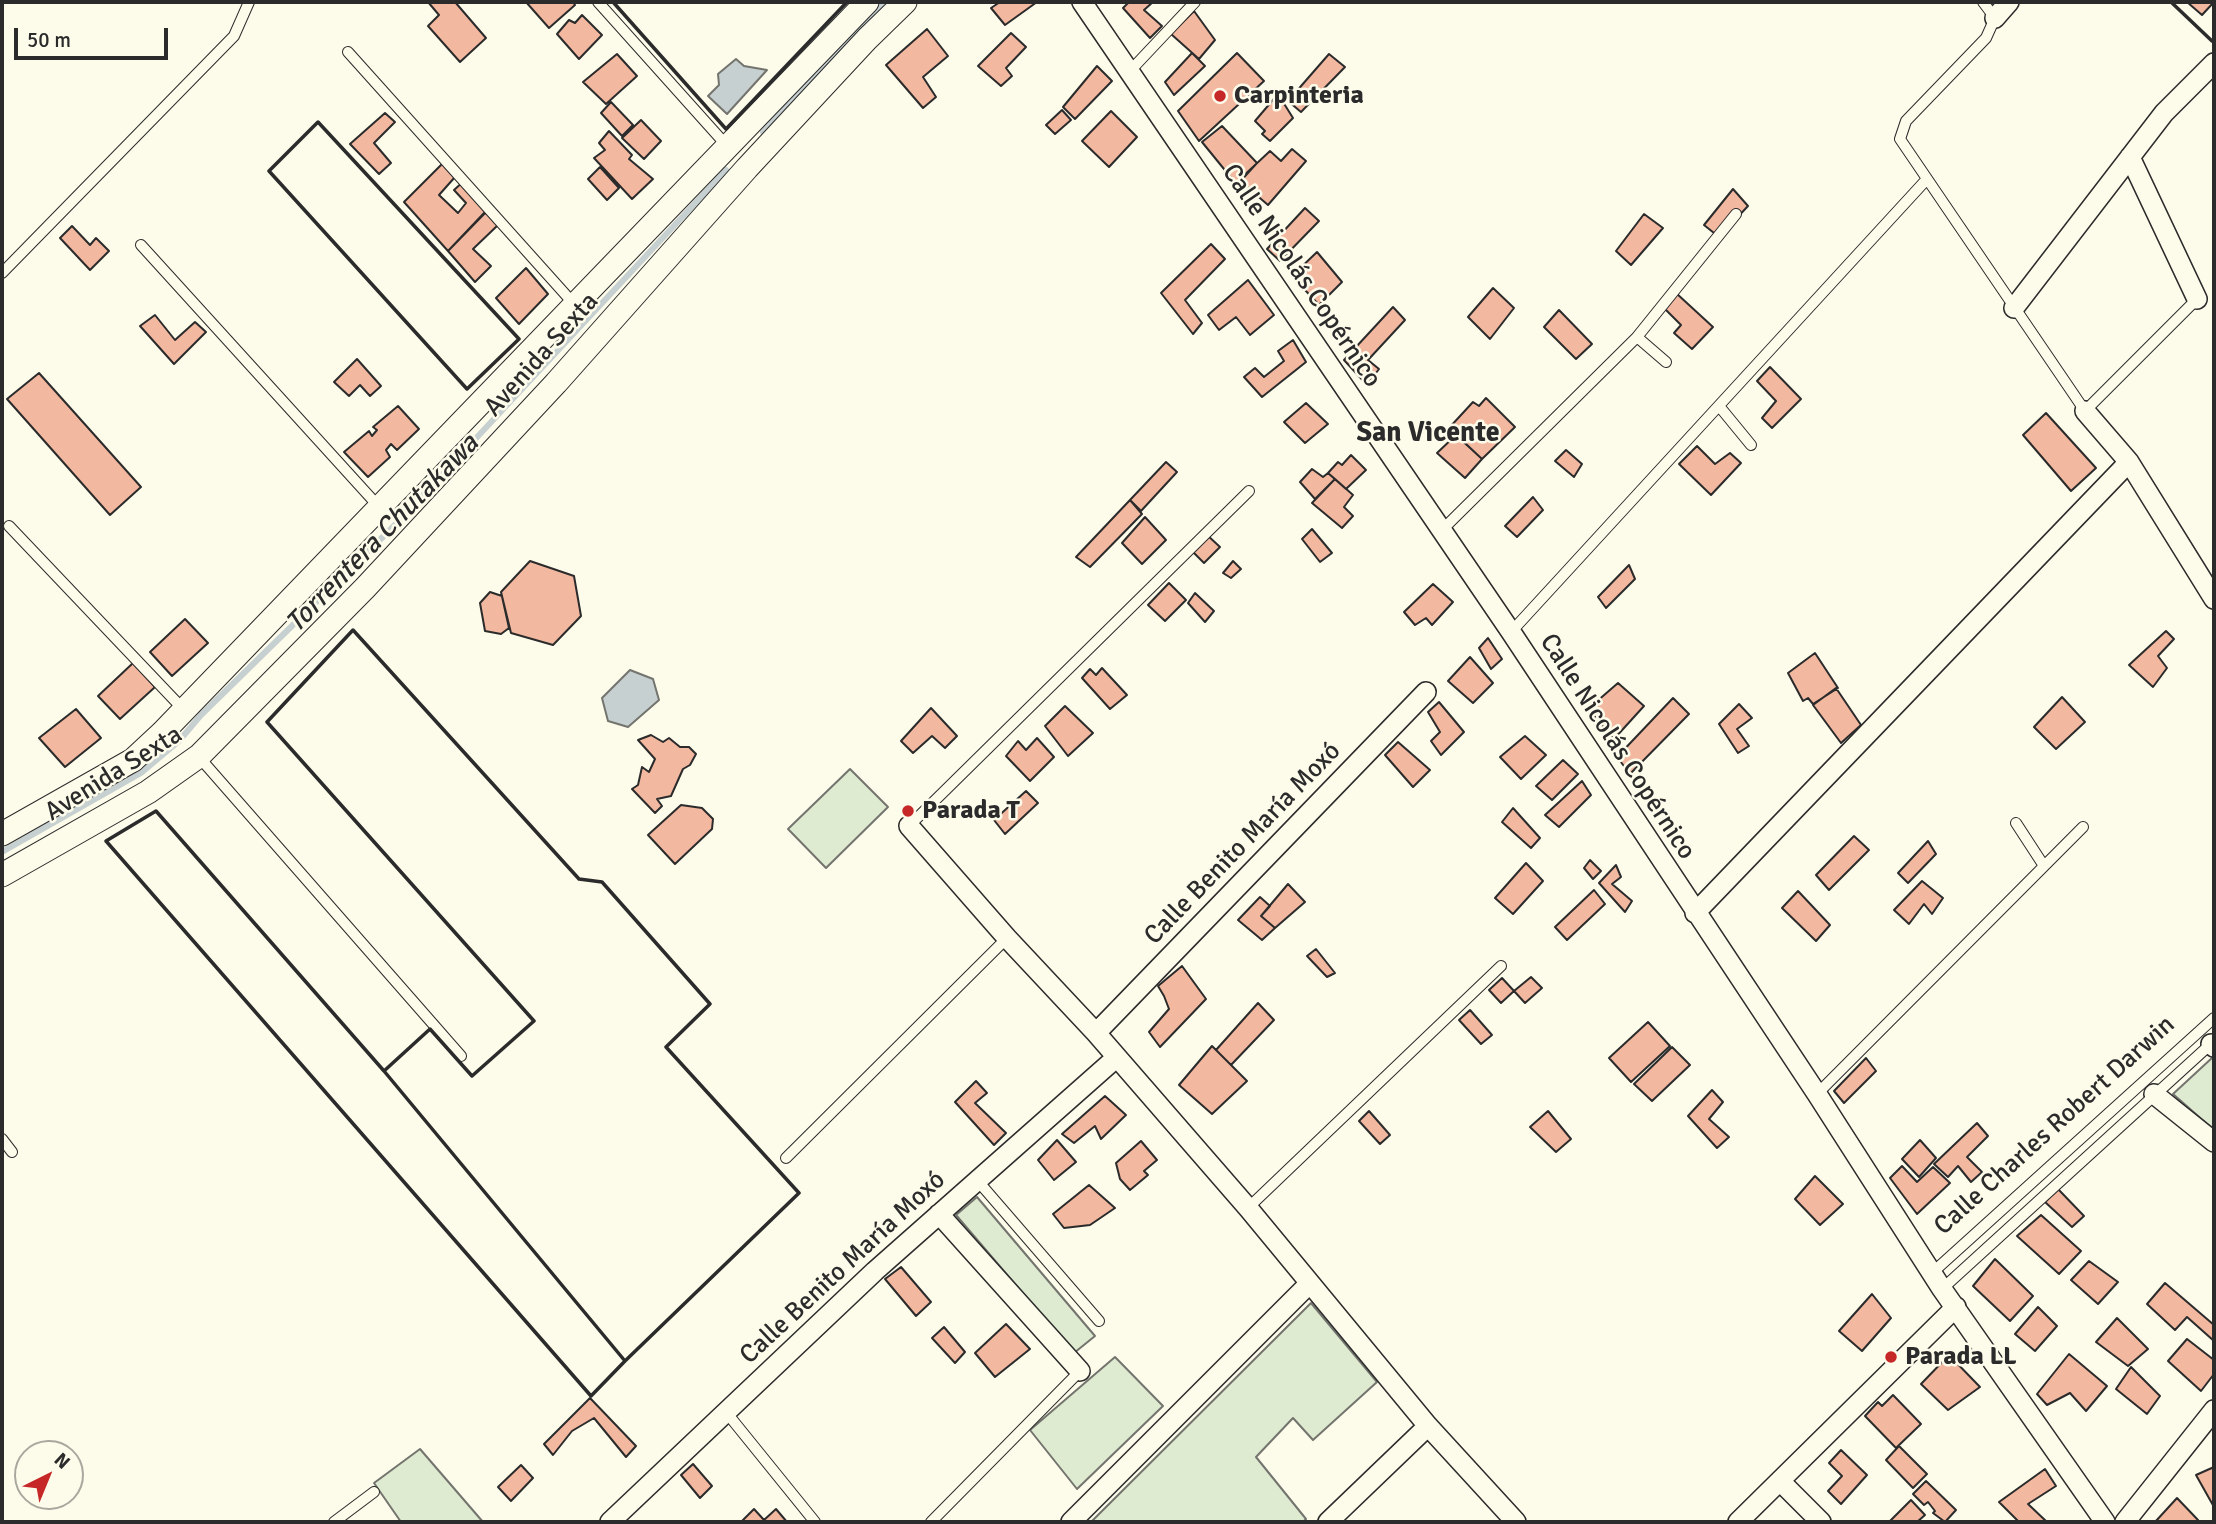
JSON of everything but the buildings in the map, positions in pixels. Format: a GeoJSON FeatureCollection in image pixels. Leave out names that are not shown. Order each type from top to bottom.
{"type":"FeatureCollection","features":[{"type":"Feature","properties":{"kind":"street","name":"Avenida Sexta"},"geometry":{"type":"LineString","coordinates":[[2,875],[148,792],[199,756],[365,588],[538,402],[867,2]]}},
{"type":"Feature","properties":{"kind":"street","name":"Avenida Sexta"},"geometry":{"type":"LineString","coordinates":[[2,834],[134,760],[576,306],[739,160],[905,2]]}},
{"type":"Feature","properties":{"kind":"street","name":"Calle Nicolás Copérnico"},"geometry":{"type":"LineString","coordinates":[[1083,2],[1511,632],[1817,1094],[1937,1281],[2105,1522]]}},
{"type":"Feature","properties":{"kind":"street"},"geometry":{"type":"LineString","coordinates":[[1989,10],[2009,2]]}},
{"type":"Feature","properties":{"kind":"street"},"geometry":{"type":"LineString","coordinates":[[2014,307],[2164,113],[2214,63]]}},
{"type":"Feature","properties":{"kind":"street"},"geometry":{"type":"LineString","coordinates":[[2130,157],[2197,299]]}},
{"type":"Feature","properties":{"kind":"street"},"geometry":{"type":"LineString","coordinates":[[2085,411],[2129,462],[2214,599]]}},
{"type":"Feature","properties":{"kind":"street"},"geometry":{"type":"LineString","coordinates":[[1695,913],[2129,462]]}},
{"type":"Feature","properties":{"kind":"street","name":"Calle Benito María Moxó"},"geometry":{"type":"LineString","coordinates":[[1096,1033],[1426,692]]}},
{"type":"Feature","properties":{"kind":"street"},"geometry":{"type":"LineString","coordinates":[[909,826],[1007,939],[1117,1057],[1248,1208],[1428,1426],[1516,1522]]}},
{"type":"Feature","properties":{"kind":"street","name":"Calle Benito María Moxó"},"geometry":{"type":"LineString","coordinates":[[610,1522],[939,1214],[1117,1057]]}},
{"type":"Feature","properties":{"kind":"street"},"geometry":{"type":"LineString","coordinates":[[2154,1094],[2214,1142]]}},
{"type":"Feature","properties":{"kind":"street"},"geometry":{"type":"LineString","coordinates":[[939,1214],[1080,1370]]}},
{"type":"Feature","properties":{"kind":"street"},"geometry":{"type":"LineString","coordinates":[[1071,1522],[1310,1283]]}},
{"type":"Feature","properties":{"kind":"street"},"geometry":{"type":"LineString","coordinates":[[1738,1522],[1956,1307]]}},
{"type":"Feature","properties":{"kind":"street"},"geometry":{"type":"LineString","coordinates":[[2125,1522],[2214,1410]]}},
{"type":"Feature","properties":{"kind":"street"},"geometry":{"type":"LineString","coordinates":[[1328,1522],[1428,1426]]}},
{"type":"Feature","properties":{"kind":"street"},"geometry":{"type":"LineString","coordinates":[[1781,1482],[1821,1522]]}},
{"type":"Feature","properties":{"kind":"lane"},"geometry":{"type":"LineString","coordinates":[[2,273],[233,36],[248,2]]}},
{"type":"Feature","properties":{"kind":"lane"},"geometry":{"type":"LineString","coordinates":[[598,2],[739,160]]}},
{"type":"Feature","properties":{"kind":"lane"},"geometry":{"type":"LineString","coordinates":[[1130,71],[1195,2]]}},
{"type":"Feature","properties":{"kind":"lane"},"geometry":{"type":"LineString","coordinates":[[1989,10],[1986,38],[1906,121],[1900,139],[2085,411],[2197,299]]}},
{"type":"Feature","properties":{"kind":"lane"},"geometry":{"type":"LineString","coordinates":[[348,51],[576,306]]}},
{"type":"Feature","properties":{"kind":"lane"},"geometry":{"type":"LineString","coordinates":[[1511,632],[1927,179]]}},
{"type":"Feature","properties":{"kind":"lane"},"geometry":{"type":"LineString","coordinates":[[1441,531],[1637,337],[1736,214]]}},
{"type":"Feature","properties":{"kind":"lane"},"geometry":{"type":"LineString","coordinates":[[141,245],[380,509]]}},
{"type":"Feature","properties":{"kind":"lane"},"geometry":{"type":"LineString","coordinates":[[1637,337],[1667,362]]}},
{"type":"Feature","properties":{"kind":"lane"},"geometry":{"type":"LineString","coordinates":[[1719,406],[1751,445]]}},
{"type":"Feature","properties":{"kind":"lane"},"geometry":{"type":"LineString","coordinates":[[909,826],[1249,491]]}},
{"type":"Feature","properties":{"kind":"lane"},"geometry":{"type":"LineString","coordinates":[[9,526],[183,709]]}},
{"type":"Feature","properties":{"kind":"lane"},"geometry":{"type":"LineString","coordinates":[[199,756],[461,1056]]}},
{"type":"Feature","properties":{"kind":"lane"},"geometry":{"type":"LineString","coordinates":[[2016,823],[2044,866]]}},
{"type":"Feature","properties":{"kind":"lane"},"geometry":{"type":"LineString","coordinates":[[1817,1094],[2083,827]]}},
{"type":"Feature","properties":{"kind":"lane"},"geometry":{"type":"LineString","coordinates":[[786,1158],[1007,939]]}},
{"type":"Feature","properties":{"kind":"lane"},"geometry":{"type":"LineString","coordinates":[[1248,1208],[1501,967]]}},
{"type":"Feature","properties":{"kind":"lane","name":"Calle Charles Robert Darwin"},"geometry":{"type":"LineString","coordinates":[[1937,1281],[2214,1018]]}},
{"type":"Feature","properties":{"kind":"lane","name":"Calle Charles Robert Darwin"},"geometry":{"type":"LineString","coordinates":[[1937,1281],[2213,1044]]}},
{"type":"Feature","properties":{"kind":"lane"},"geometry":{"type":"LineString","coordinates":[[2,1139],[12,1152]]}},
{"type":"Feature","properties":{"kind":"lane"},"geometry":{"type":"LineString","coordinates":[[977,1180],[1099,1321]]}},
{"type":"Feature","properties":{"kind":"lane"},"geometry":{"type":"LineString","coordinates":[[930,1522],[1080,1370]]}},
{"type":"Feature","properties":{"kind":"lane"},"geometry":{"type":"LineString","coordinates":[[726,1412],[815,1522]]}},
{"type":"Feature","properties":{"kind":"lane"},"geometry":{"type":"LineString","coordinates":[[334,1522],[374,1492]]}},
{"type":"Feature","properties":{"kind":"green space"},"geometry":{"type":"Polygon","coordinates":[[[850,769],[888,807],[826,868],[788,829],[850,769]]]}},
{"type":"Feature","properties":{"kind":"green space"},"geometry":{"type":"Polygon","coordinates":[[[2213,1057],[2214,1059],[2214,1130],[2173,1094],[2213,1057]]]}},
{"type":"Feature","properties":{"kind":"green space"},"geometry":{"type":"Polygon","coordinates":[[[977,1197],[1095,1336],[1074,1353],[956,1215],[977,1197]]]}},
{"type":"Feature","properties":{"kind":"green space"},"geometry":{"type":"Polygon","coordinates":[[[1311,1303],[1377,1382],[1313,1440],[1293,1418],[1256,1457],[1306,1519],[1303,1522],[1091,1522],[1311,1303]]]}},
{"type":"Feature","properties":{"kind":"green space"},"geometry":{"type":"Polygon","coordinates":[[[1115,1357],[1163,1406],[1077,1489],[1030,1430],[1115,1357]]]}},
{"type":"Feature","properties":{"kind":"green space"},"geometry":{"type":"Polygon","coordinates":[[[420,1449],[483,1522],[401,1522],[374,1483],[420,1449]]]}},
{"type":"Feature","properties":{"kind":"shaded area"},"geometry":{"type":"Polygon","coordinates":[[[736,59],[744,66],[767,70],[727,114],[708,96],[719,85],[718,74],[736,59]]]}},
{"type":"Feature","properties":{"kind":"shaded area"},"geometry":{"type":"Polygon","coordinates":[[[630,670],[653,679],[659,700],[628,727],[608,721],[602,698],[630,670]]]}},
{"type":"Feature","properties":{"kind":"waterway","name":"Torrentera Chutakawa"},"geometry":{"type":"LineString","coordinates":[[763,132],[884,2]]}},
{"type":"Feature","properties":{"kind":"waterway","name":"Torrentera Chutakawa"},"geometry":{"type":"LineString","coordinates":[[2,852],[141,773],[179,741],[201,715],[398,522],[726,170]]}},
{"type":"Feature","properties":{"kind":"wall"},"geometry":{"type":"LineString","coordinates":[[613,2],[726,129],[847,2]]}},
{"type":"Feature","properties":{"kind":"wall"},"geometry":{"type":"LineString","coordinates":[[2171,2],[2212,41],[2214,39]]}},
{"type":"Feature","properties":{"kind":"wall"},"geometry":{"type":"LineString","coordinates":[[318,122],[519,339],[467,389],[269,171],[318,122]]}},
{"type":"Feature","properties":{"kind":"wall"},"geometry":{"type":"LineString","coordinates":[[353,630],[579,879],[602,882],[710,1004],[666,1047],[799,1193],[625,1361],[384,1071],[430,1029],[472,1076],[534,1021],[267,722],[353,630]]}},
{"type":"Feature","properties":{"kind":"wall"},"geometry":{"type":"LineString","coordinates":[[156,811],[384,1071],[625,1361],[591,1396],[106,841],[156,811]]}},
{"type":"Feature","properties":{"kind":"place","name":"Carpinteria"},"geometry":{"type":"Point","coordinates":[1220,96]}},
{"type":"Feature","properties":{"kind":"place","name":"Parada T"},"geometry":{"type":"Point","coordinates":[908,811]}},
{"type":"Feature","properties":{"kind":"place","name":"Parada LL"},"geometry":{"type":"Point","coordinates":[1891,1357]}},
{"type":"Feature","properties":{"kind":"district","name":"San Vicente"},"geometry":{"type":"Point","coordinates":[1428,434]}}]}
